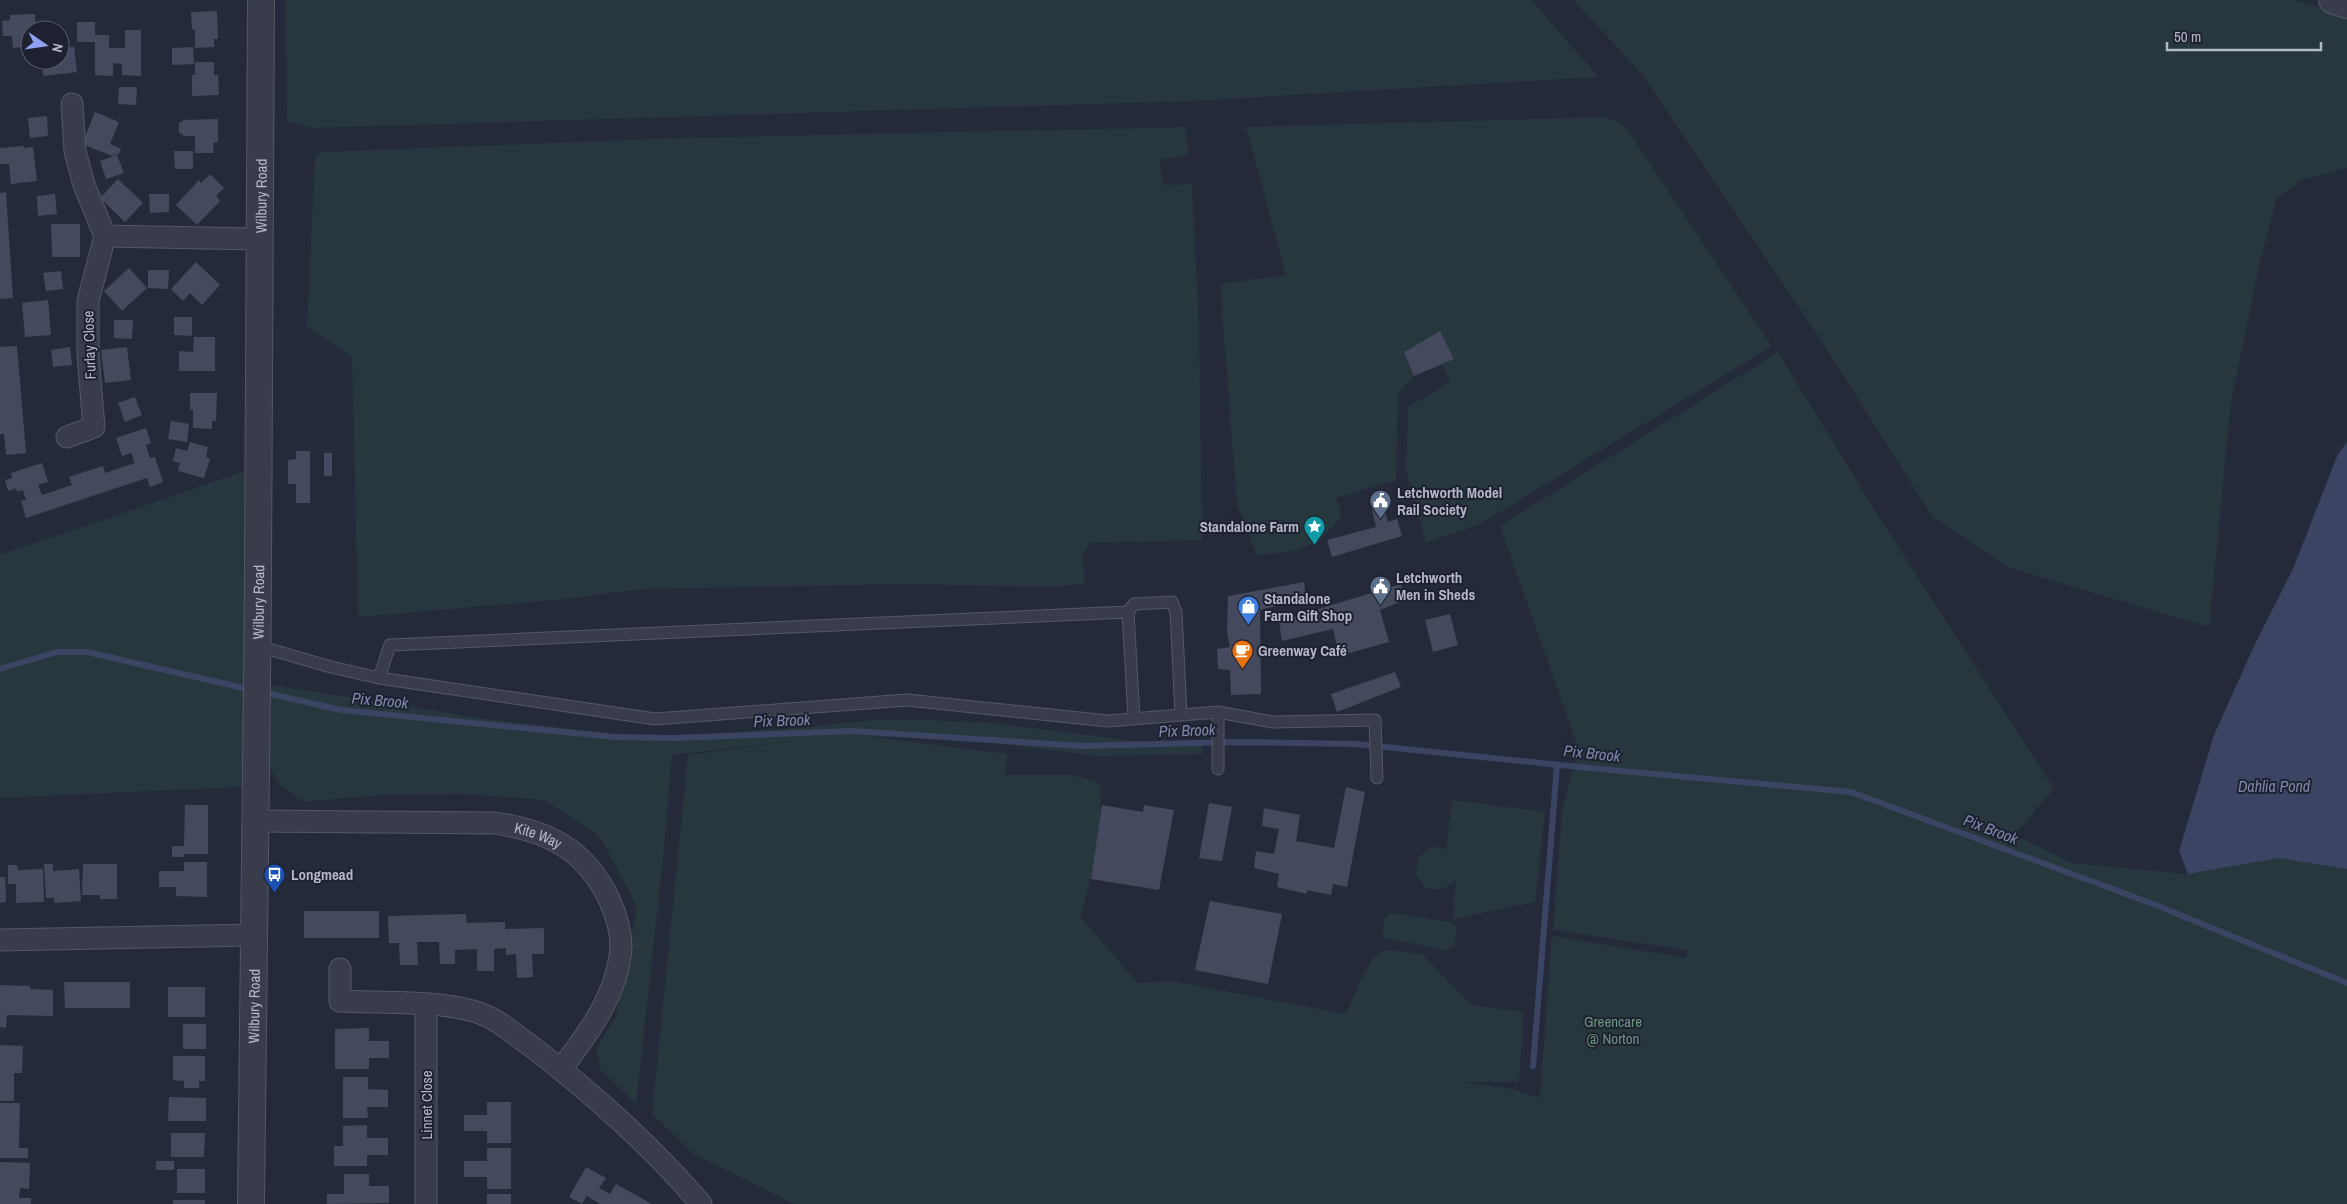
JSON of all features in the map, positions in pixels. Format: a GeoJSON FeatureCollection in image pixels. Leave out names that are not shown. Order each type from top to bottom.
{"type":"FeatureCollection","features":[{"type":"Feature","properties":{"kind":"street","name":"Wilbury Road"},"geometry":{"type":"LineString","coordinates":[[251,1204],[254,821],[258,658],[261,0]]}},
{"type":"Feature","properties":{"kind":"street"},"geometry":{"type":"LineString","coordinates":[[2332,0],[2347,5]]}},
{"type":"Feature","properties":{"kind":"street"},"geometry":{"type":"LineString","coordinates":[[72,104],[75,151],[84,185],[105,236],[261,239]]}},
{"type":"Feature","properties":{"kind":"street","name":"Furlay Close"},"geometry":{"type":"LineString","coordinates":[[67,437],[94,427],[88,355],[88,301],[105,236]]}},
{"type":"Feature","properties":{"kind":"street","name":"Kite Way"},"geometry":{"type":"LineString","coordinates":[[254,821],[495,823],[523,827],[553,838],[572,849],[603,886],[620,929],[621,948],[617,968],[605,1002],[586,1035],[561,1069]]}},
{"type":"Feature","properties":{"kind":"street"},"geometry":{"type":"LineString","coordinates":[[0,940],[254,935]]}},
{"type":"Feature","properties":{"kind":"street"},"geometry":{"type":"LineString","coordinates":[[340,969],[340,1001],[458,1008],[492,1018],[561,1069],[639,1139],[701,1204]]}},
{"type":"Feature","properties":{"kind":"street","name":"Linnet Close"},"geometry":{"type":"LineString","coordinates":[[426,1005],[426,1204]]}},
{"type":"Feature","properties":{"kind":"lane"},"geometry":{"type":"LineString","coordinates":[[1134,719],[1128,612],[1134,604],[1172,602],[1176,612],[1181,715]]}},
{"type":"Feature","properties":{"kind":"lane"},"geometry":{"type":"LineString","coordinates":[[379,678],[390,645],[1128,612]]}},
{"type":"Feature","properties":{"kind":"lane"},"geometry":{"type":"LineString","coordinates":[[258,658],[331,667],[379,678],[656,719],[907,700],[1108,721],[1218,712],[1273,722],[1375,720],[1377,778]]}},
{"type":"Feature","properties":{"kind":"lane"},"geometry":{"type":"LineString","coordinates":[[1218,712],[1218,768]]}},
{"type":"Feature","properties":{"kind":"green space"},"geometry":{"type":"Polygon","coordinates":[[[286,0],[1531,0],[1599,77],[1191,101],[313,128],[287,121],[286,0]]]}},
{"type":"Feature","properties":{"kind":"green space"},"geometry":{"type":"Polygon","coordinates":[[[1573,0],[2294,0],[2347,17],[2347,168],[2301,180],[2276,200],[2259,266],[2231,403],[2209,627],[2007,567],[1932,516],[1819,337],[1641,73],[1573,0]]]}},
{"type":"Feature","properties":{"kind":"green space"},"geometry":{"type":"Polygon","coordinates":[[[1607,117],[1625,126],[1772,346],[1482,523],[1426,543],[1406,470],[1408,407],[1450,382],[1442,364],[1454,359],[1440,331],[1404,352],[1414,376],[1398,393],[1396,480],[1336,498],[1342,516],[1319,541],[1294,551],[1257,555],[1237,505],[1220,284],[1286,275],[1246,127],[1607,117]]]}},
{"type":"Feature","properties":{"kind":"green space"},"geometry":{"type":"Polygon","coordinates":[[[1185,127],[1189,154],[1160,160],[1163,185],[1192,184],[1199,325],[1202,540],[1090,543],[1082,555],[1085,583],[1055,587],[907,584],[640,589],[566,599],[358,617],[352,357],[307,327],[315,157],[321,152],[678,138],[1185,127]]]}},
{"type":"Feature","properties":{"kind":"green space","name":"Greencare @ Norton"},"geometry":{"type":"Polygon","coordinates":[[[1778,352],[1879,517],[2054,789],[2014,835],[2071,863],[2187,874],[2279,858],[2347,869],[2347,1204],[795,1204],[692,1153],[652,1114],[688,755],[803,740],[672,755],[664,850],[636,1104],[601,1071],[596,1049],[616,1017],[636,914],[635,903],[603,842],[596,834],[544,800],[460,794],[381,795],[302,802],[280,784],[270,769],[271,685],[486,719],[622,735],[694,735],[797,728],[872,720],[924,720],[994,723],[1132,741],[1202,743],[1203,754],[1097,756],[987,742],[898,736],[871,737],[1007,754],[1005,775],[1071,775],[1100,783],[1099,834],[1080,917],[1138,983],[1171,981],[1346,1014],[1360,981],[1374,957],[1386,950],[1422,954],[1471,1005],[1524,1012],[1519,1082],[1463,1082],[1511,1089],[1540,1098],[1552,936],[1686,958],[1687,950],[1553,930],[1562,812],[1578,747],[1500,526],[1778,352]]]}},
{"type":"Feature","properties":{"kind":"green space"},"geometry":{"type":"Polygon","coordinates":[[[243,472],[250,486],[246,688],[241,787],[0,798],[0,555],[243,472]]]}},
{"type":"Feature","properties":{"kind":"green space"},"geometry":{"type":"Polygon","coordinates":[[[1452,800],[1545,812],[1535,902],[1453,919],[1456,880],[1441,890],[1425,888],[1416,874],[1418,858],[1431,847],[1446,849],[1452,800]]]}},
{"type":"Feature","properties":{"kind":"green space"},"geometry":{"type":"Polygon","coordinates":[[[1391,913],[1453,923],[1457,930],[1454,947],[1447,950],[1385,938],[1382,933],[1385,918],[1391,913]]]}},
{"type":"Feature","properties":{"kind":"water","name":"Dahlia Pond"},"geometry":{"type":"Polygon","coordinates":[[[2347,442],[2347,869],[2279,858],[2188,874],[2179,851],[2214,735],[2255,644],[2293,569],[2338,454],[2347,442]]]}},
{"type":"Feature","properties":{"kind":"building"},"geometry":{"type":"Polygon","coordinates":[[[217,11],[218,39],[214,39],[214,47],[195,48],[195,29],[192,30],[191,12],[217,11]]]}},
{"type":"Feature","properties":{"kind":"building"},"geometry":{"type":"Polygon","coordinates":[[[35,14],[35,20],[20,20],[20,47],[13,48],[12,36],[3,36],[2,21],[10,20],[10,15],[35,14]]]}},
{"type":"Feature","properties":{"kind":"building"},"geometry":{"type":"Polygon","coordinates":[[[77,22],[95,22],[95,35],[109,35],[109,48],[125,48],[125,30],[141,30],[141,76],[122,75],[122,64],[113,63],[113,76],[95,75],[95,42],[77,42],[77,22]]]}},
{"type":"Feature","properties":{"kind":"building"},"geometry":{"type":"Polygon","coordinates":[[[70,47],[74,47],[77,72],[43,76],[43,70],[70,70],[70,47]]]}},
{"type":"Feature","properties":{"kind":"building"},"geometry":{"type":"Polygon","coordinates":[[[193,47],[194,64],[172,65],[172,48],[193,47]]]}},
{"type":"Feature","properties":{"kind":"building"},"geometry":{"type":"Polygon","coordinates":[[[195,62],[214,62],[214,75],[218,75],[219,95],[192,96],[192,75],[195,75],[195,62]]]}},
{"type":"Feature","properties":{"kind":"building"},"geometry":{"type":"Polygon","coordinates":[[[119,87],[137,87],[136,105],[118,104],[119,87]]]}},
{"type":"Feature","properties":{"kind":"building"},"geometry":{"type":"Polygon","coordinates":[[[95,112],[119,122],[110,144],[121,149],[119,154],[112,156],[82,144],[95,112]]]}},
{"type":"Feature","properties":{"kind":"building"},"geometry":{"type":"Polygon","coordinates":[[[47,116],[48,136],[30,138],[28,118],[47,116]]]}},
{"type":"Feature","properties":{"kind":"building"},"geometry":{"type":"Polygon","coordinates":[[[218,119],[218,142],[213,143],[214,153],[195,153],[195,136],[184,136],[179,132],[179,123],[184,120],[218,119]]]}},
{"type":"Feature","properties":{"kind":"building"},"geometry":{"type":"Polygon","coordinates":[[[24,146],[24,148],[33,147],[37,181],[11,184],[9,164],[0,164],[0,148],[24,146]]]}},
{"type":"Feature","properties":{"kind":"building"},"geometry":{"type":"Polygon","coordinates":[[[174,151],[193,151],[193,169],[175,169],[174,151]]]}},
{"type":"Feature","properties":{"kind":"building"},"geometry":{"type":"Polygon","coordinates":[[[117,155],[124,173],[106,179],[100,161],[117,155]]]}},
{"type":"Feature","properties":{"kind":"building"},"geometry":{"type":"Polygon","coordinates":[[[210,174],[224,188],[216,196],[220,201],[197,225],[176,205],[199,180],[201,183],[210,174]]]}},
{"type":"Feature","properties":{"kind":"building"},"geometry":{"type":"Polygon","coordinates":[[[118,179],[143,203],[125,222],[100,198],[118,179]]]}},
{"type":"Feature","properties":{"kind":"building"},"geometry":{"type":"Polygon","coordinates":[[[6,192],[13,298],[0,299],[0,193],[6,192]]]}},
{"type":"Feature","properties":{"kind":"building"},"geometry":{"type":"Polygon","coordinates":[[[55,194],[57,214],[38,216],[37,196],[55,194]]]}},
{"type":"Feature","properties":{"kind":"building"},"geometry":{"type":"Polygon","coordinates":[[[149,194],[169,194],[169,212],[150,213],[149,194]]]}},
{"type":"Feature","properties":{"kind":"building"},"geometry":{"type":"Polygon","coordinates":[[[51,224],[80,224],[80,257],[52,257],[51,224]]]}},
{"type":"Feature","properties":{"kind":"building"},"geometry":{"type":"Polygon","coordinates":[[[196,262],[220,285],[202,305],[190,293],[183,301],[171,289],[196,262]]]}},
{"type":"Feature","properties":{"kind":"building"},"geometry":{"type":"Polygon","coordinates":[[[129,268],[147,288],[122,311],[104,291],[129,268]]]}},
{"type":"Feature","properties":{"kind":"building"},"geometry":{"type":"Polygon","coordinates":[[[148,270],[169,270],[168,289],[148,288],[148,270]]]}},
{"type":"Feature","properties":{"kind":"building"},"geometry":{"type":"Polygon","coordinates":[[[61,271],[63,289],[46,291],[43,273],[61,271]]]}},
{"type":"Feature","properties":{"kind":"building"},"geometry":{"type":"Polygon","coordinates":[[[48,300],[51,335],[25,337],[22,303],[48,300]]]}},
{"type":"Feature","properties":{"kind":"building"},"geometry":{"type":"Polygon","coordinates":[[[174,317],[192,317],[192,336],[174,335],[174,317]]]}},
{"type":"Feature","properties":{"kind":"building"},"geometry":{"type":"Polygon","coordinates":[[[114,320],[133,320],[132,339],[114,338],[114,320]]]}},
{"type":"Feature","properties":{"kind":"building"},"geometry":{"type":"Polygon","coordinates":[[[1440,331],[1454,359],[1414,376],[1404,352],[1440,331]]]}},
{"type":"Feature","properties":{"kind":"building"},"geometry":{"type":"Polygon","coordinates":[[[194,337],[215,337],[215,371],[179,371],[179,351],[193,352],[194,337]]]}},
{"type":"Feature","properties":{"kind":"building"},"geometry":{"type":"Polygon","coordinates":[[[17,346],[26,453],[6,455],[4,434],[0,434],[0,347],[17,346]]]}},
{"type":"Feature","properties":{"kind":"building"},"geometry":{"type":"Polygon","coordinates":[[[70,347],[72,365],[53,367],[51,350],[70,347]]]}},
{"type":"Feature","properties":{"kind":"building"},"geometry":{"type":"Polygon","coordinates":[[[127,347],[131,380],[105,383],[101,350],[127,347]]]}},
{"type":"Feature","properties":{"kind":"building"},"geometry":{"type":"Polygon","coordinates":[[[190,393],[217,393],[216,421],[212,421],[212,429],[193,428],[193,410],[190,410],[190,393]]]}},
{"type":"Feature","properties":{"kind":"building"},"geometry":{"type":"Polygon","coordinates":[[[135,397],[142,415],[125,422],[118,403],[135,397]]]}},
{"type":"Feature","properties":{"kind":"building"},"geometry":{"type":"Polygon","coordinates":[[[171,421],[189,424],[187,442],[168,439],[171,421]]]}},
{"type":"Feature","properties":{"kind":"building"},"geometry":{"type":"Polygon","coordinates":[[[146,428],[151,443],[146,445],[150,458],[155,457],[163,482],[150,487],[147,478],[26,518],[21,501],[26,500],[23,490],[17,492],[16,488],[8,491],[5,480],[12,478],[11,473],[42,463],[48,482],[38,485],[42,495],[72,485],[69,477],[103,466],[105,473],[135,463],[131,453],[122,456],[116,438],[146,428]]]}},
{"type":"Feature","properties":{"kind":"building"},"geometry":{"type":"Polygon","coordinates":[[[190,442],[208,447],[206,457],[210,459],[204,478],[178,471],[180,463],[173,461],[176,448],[187,451],[190,442]]]}},
{"type":"Feature","properties":{"kind":"building"},"geometry":{"type":"Polygon","coordinates":[[[296,451],[310,451],[310,503],[296,503],[296,484],[288,484],[288,460],[296,459],[296,451]]]}},
{"type":"Feature","properties":{"kind":"building"},"geometry":{"type":"Polygon","coordinates":[[[324,453],[332,453],[332,476],[324,476],[324,453]]]}},
{"type":"Feature","properties":{"kind":"building"},"geometry":{"type":"Polygon","coordinates":[[[1381,498],[1388,522],[1397,519],[1402,536],[1332,557],[1327,540],[1376,527],[1370,501],[1381,498]]]}},
{"type":"Feature","properties":{"kind":"building"},"geometry":{"type":"Polygon","coordinates":[[[1304,582],[1306,598],[1260,610],[1261,694],[1231,695],[1230,670],[1218,669],[1217,649],[1230,647],[1227,632],[1228,596],[1304,582]]]}},
{"type":"Feature","properties":{"kind":"building"},"geometry":{"type":"Polygon","coordinates":[[[1401,584],[1405,600],[1380,610],[1389,642],[1339,656],[1333,629],[1282,641],[1279,621],[1401,584]]]}},
{"type":"Feature","properties":{"kind":"building"},"geometry":{"type":"Polygon","coordinates":[[[1450,614],[1458,645],[1433,652],[1425,620],[1450,614]]]}},
{"type":"Feature","properties":{"kind":"building"},"geometry":{"type":"Polygon","coordinates":[[[1395,672],[1401,687],[1337,712],[1331,694],[1395,672]]]}},
{"type":"Feature","properties":{"kind":"building"},"geometry":{"type":"Polygon","coordinates":[[[1346,787],[1365,792],[1347,887],[1333,884],[1331,895],[1307,890],[1307,894],[1277,887],[1279,874],[1254,868],[1256,851],[1274,854],[1279,829],[1262,826],[1264,808],[1300,815],[1296,841],[1334,848],[1346,787]]]}},
{"type":"Feature","properties":{"kind":"building"},"geometry":{"type":"Polygon","coordinates":[[[1209,803],[1232,807],[1222,861],[1199,858],[1209,803]]]}},
{"type":"Feature","properties":{"kind":"building"},"geometry":{"type":"Polygon","coordinates":[[[185,805],[208,805],[208,854],[184,854],[184,857],[172,857],[172,846],[184,846],[185,805]]]}},
{"type":"Feature","properties":{"kind":"building"},"geometry":{"type":"Polygon","coordinates":[[[1102,805],[1143,812],[1144,805],[1174,810],[1159,890],[1091,879],[1102,805]]]}},
{"type":"Feature","properties":{"kind":"building"},"geometry":{"type":"Polygon","coordinates":[[[184,862],[207,862],[207,897],[176,896],[176,887],[159,887],[159,871],[184,871],[184,862]]]}},
{"type":"Feature","properties":{"kind":"building"},"geometry":{"type":"Polygon","coordinates":[[[44,864],[53,864],[53,871],[79,869],[81,901],[54,903],[54,898],[46,898],[44,864]]]}},
{"type":"Feature","properties":{"kind":"building"},"geometry":{"type":"Polygon","coordinates":[[[83,864],[117,864],[117,899],[100,899],[100,895],[82,895],[83,864]]]}},
{"type":"Feature","properties":{"kind":"building"},"geometry":{"type":"Polygon","coordinates":[[[8,865],[17,865],[18,870],[43,869],[44,902],[16,903],[16,884],[8,884],[8,865]]]}},
{"type":"Feature","properties":{"kind":"building"},"geometry":{"type":"Polygon","coordinates":[[[0,877],[5,877],[6,902],[0,903],[0,877]]]}},
{"type":"Feature","properties":{"kind":"building"},"geometry":{"type":"Polygon","coordinates":[[[1210,901],[1282,914],[1268,984],[1195,970],[1210,901]]]}},
{"type":"Feature","properties":{"kind":"building"},"geometry":{"type":"Polygon","coordinates":[[[304,911],[379,911],[379,938],[304,938],[304,911]]]}},
{"type":"Feature","properties":{"kind":"building"},"geometry":{"type":"Polygon","coordinates":[[[466,914],[467,923],[505,922],[505,929],[544,928],[544,954],[532,954],[533,977],[517,978],[516,954],[506,955],[506,948],[494,949],[494,971],[477,971],[477,949],[455,950],[455,964],[440,964],[439,942],[417,942],[418,965],[400,965],[399,943],[389,943],[388,916],[466,914]]]}},
{"type":"Feature","properties":{"kind":"building"},"geometry":{"type":"Polygon","coordinates":[[[64,982],[130,982],[130,1008],[65,1008],[64,982]]]}},
{"type":"Feature","properties":{"kind":"building"},"geometry":{"type":"Polygon","coordinates":[[[0,985],[30,986],[30,989],[53,990],[53,1016],[7,1015],[6,1028],[0,1027],[0,985]]]}},
{"type":"Feature","properties":{"kind":"building"},"geometry":{"type":"Polygon","coordinates":[[[168,987],[205,987],[205,1017],[168,1017],[168,987]]]}},
{"type":"Feature","properties":{"kind":"building"},"geometry":{"type":"Polygon","coordinates":[[[183,1024],[206,1024],[206,1049],[183,1049],[183,1024]]]}},
{"type":"Feature","properties":{"kind":"building"},"geometry":{"type":"Polygon","coordinates":[[[369,1028],[369,1041],[389,1041],[389,1058],[369,1058],[369,1069],[335,1069],[335,1029],[369,1028]]]}},
{"type":"Feature","properties":{"kind":"building"},"geometry":{"type":"Polygon","coordinates":[[[0,1045],[23,1046],[22,1073],[14,1073],[14,1101],[0,1101],[0,1045]]]}},
{"type":"Feature","properties":{"kind":"building"},"geometry":{"type":"Polygon","coordinates":[[[173,1056],[205,1056],[205,1081],[199,1081],[199,1088],[184,1088],[184,1081],[173,1080],[173,1056]]]}},
{"type":"Feature","properties":{"kind":"building"},"geometry":{"type":"Polygon","coordinates":[[[343,1077],[368,1077],[368,1089],[388,1090],[388,1107],[367,1107],[368,1118],[343,1118],[343,1077]]]}},
{"type":"Feature","properties":{"kind":"building"},"geometry":{"type":"Polygon","coordinates":[[[169,1097],[206,1098],[206,1121],[168,1121],[169,1097]]]}},
{"type":"Feature","properties":{"kind":"building"},"geometry":{"type":"Polygon","coordinates":[[[487,1102],[511,1102],[511,1143],[487,1143],[487,1131],[464,1131],[464,1115],[487,1115],[487,1102]]]}},
{"type":"Feature","properties":{"kind":"building"},"geometry":{"type":"Polygon","coordinates":[[[0,1103],[20,1103],[19,1148],[28,1148],[28,1158],[0,1158],[0,1103]]]}},
{"type":"Feature","properties":{"kind":"building"},"geometry":{"type":"Polygon","coordinates":[[[367,1125],[367,1138],[388,1138],[388,1155],[367,1155],[367,1166],[334,1166],[334,1146],[343,1146],[343,1126],[367,1125]]]}},
{"type":"Feature","properties":{"kind":"building"},"geometry":{"type":"Polygon","coordinates":[[[171,1133],[205,1133],[204,1157],[171,1157],[171,1133]]]}},
{"type":"Feature","properties":{"kind":"building"},"geometry":{"type":"Polygon","coordinates":[[[487,1148],[511,1148],[511,1189],[487,1189],[487,1177],[464,1177],[464,1161],[487,1161],[487,1148]]]}},
{"type":"Feature","properties":{"kind":"building"},"geometry":{"type":"Polygon","coordinates":[[[156,1161],[174,1161],[174,1170],[156,1170],[156,1161]]]}},
{"type":"Feature","properties":{"kind":"building"},"geometry":{"type":"Polygon","coordinates":[[[0,1162],[30,1163],[29,1189],[20,1188],[19,1198],[31,1198],[31,1204],[0,1204],[0,1162]]]}},
{"type":"Feature","properties":{"kind":"building"},"geometry":{"type":"Polygon","coordinates":[[[586,1167],[606,1178],[599,1188],[610,1194],[616,1184],[652,1204],[600,1204],[587,1196],[582,1204],[569,1197],[586,1167]]]}},
{"type":"Feature","properties":{"kind":"building"},"geometry":{"type":"Polygon","coordinates":[[[177,1169],[205,1169],[205,1193],[177,1193],[177,1169]]]}},
{"type":"Feature","properties":{"kind":"building"},"geometry":{"type":"Polygon","coordinates":[[[344,1174],[369,1174],[369,1186],[389,1186],[389,1203],[327,1204],[327,1194],[344,1194],[344,1174]]]}},
{"type":"Feature","properties":{"kind":"building"},"geometry":{"type":"Polygon","coordinates":[[[487,1194],[511,1194],[511,1204],[487,1204],[487,1194]]]}},
{"type":"Feature","properties":{"kind":"building"},"geometry":{"type":"Polygon","coordinates":[[[173,1200],[205,1200],[205,1204],[173,1204],[173,1200]]]}},
{"type":"Feature","properties":{"kind":"waterway","name":"Pix Brook"},"geometry":{"type":"LineString","coordinates":[[0,669],[57,652],[87,652],[252,690]]}},
{"type":"Feature","properties":{"kind":"waterway","name":"Pix Brook"},"geometry":{"type":"LineString","coordinates":[[262,692],[341,710],[615,737],[675,738],[852,731],[1082,746],[1235,742],[1356,744],[1851,792],[2153,904],[2347,983]]}},
{"type":"Feature","properties":{"kind":"waterway"},"geometry":{"type":"LineString","coordinates":[[1533,1066],[1557,765]]}},
{"type":"Feature","properties":{"kind":"place","name":"Letchworth Model Rail Society"},"geometry":{"type":"Point","coordinates":[1381,520]}},
{"type":"Feature","properties":{"kind":"place","name":"Standalone Farm"},"geometry":{"type":"Point","coordinates":[1315,545]}},
{"type":"Feature","properties":{"kind":"place","name":"Letchworth Men in Sheds"},"geometry":{"type":"Point","coordinates":[1380,605]}},
{"type":"Feature","properties":{"kind":"place","name":"Standalone Farm Gift Shop"},"geometry":{"type":"Point","coordinates":[1248,626]}},
{"type":"Feature","properties":{"kind":"place","name":"Greenway Café"},"geometry":{"type":"Point","coordinates":[1242,669]}},
{"type":"Feature","properties":{"kind":"place","name":"Longmead"},"geometry":{"type":"Point","coordinates":[275,893]}}]}
